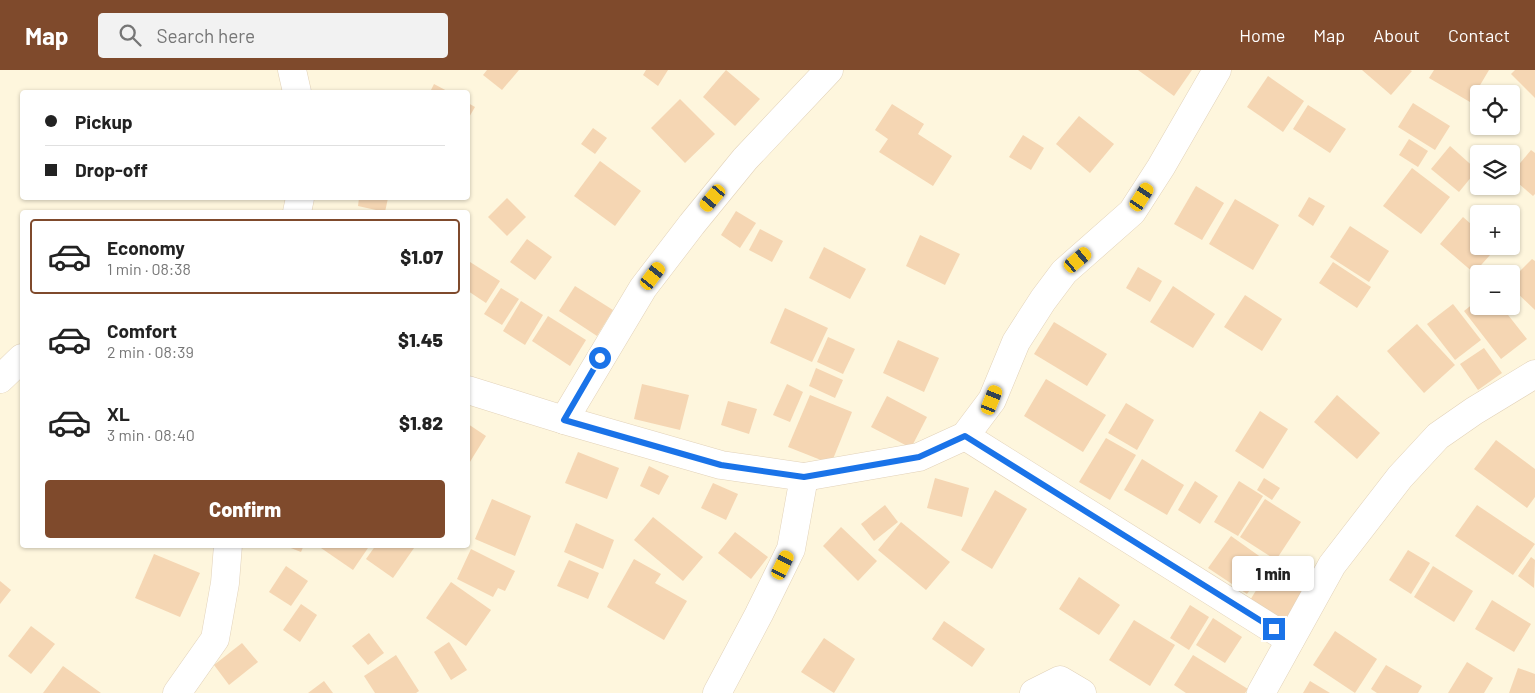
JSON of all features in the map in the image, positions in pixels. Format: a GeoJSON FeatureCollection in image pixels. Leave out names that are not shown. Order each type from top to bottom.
{"type":"FeatureCollection","features":[{"type":"Feature","properties":{"kind":"street"},"geometry":{"type":"LineString","coordinates":[[292,70],[297,90]]}},
{"type":"Feature","properties":{"kind":"street"},"geometry":{"type":"LineString","coordinates":[[564,420],[643,288],[745,159],[829,70]]}},
{"type":"Feature","properties":{"kind":"street"},"geometry":{"type":"LineString","coordinates":[[470,391],[721,465],[804,477],[919,457],[965,436],[992,400],[1016,342],[1043,300],[1064,272],[1132,212],[1161,167],[1217,70]]}},
{"type":"Feature","properties":{"kind":"street"},"geometry":{"type":"LineString","coordinates":[[0,379],[20,360]]}},
{"type":"Feature","properties":{"kind":"street"},"geometry":{"type":"LineString","coordinates":[[1261,693],[1332,565],[1400,477],[1438,436],[1474,411],[1535,374]]}},
{"type":"Feature","properties":{"kind":"street"},"geometry":{"type":"LineString","coordinates":[[965,436],[1290,640]]}},
{"type":"Feature","properties":{"kind":"street"},"geometry":{"type":"LineString","coordinates":[[717,693],[791,549],[804,477]]}},
{"type":"Feature","properties":{"kind":"street"},"geometry":{"type":"LineString","coordinates":[[177,693],[215,639],[225,583],[228,548]]}},
{"type":"Feature","properties":{"kind":"street"},"geometry":{"type":"LineString","coordinates":[[1034,693],[1060,680],[1082,693]]}},
{"type":"Feature","properties":{"kind":"building"},"geometry":{"type":"Polygon","coordinates":[[[487,70],[519,70],[502,90],[483,75],[487,70]]]}},
{"type":"Feature","properties":{"kind":"building"},"geometry":{"type":"Polygon","coordinates":[[[646,70],[668,70],[658,86],[643,75],[646,70]]]}},
{"type":"Feature","properties":{"kind":"building"},"geometry":{"type":"Polygon","coordinates":[[[726,70],[760,99],[735,126],[703,97],[726,70]]]}},
{"type":"Feature","properties":{"kind":"building"},"geometry":{"type":"Polygon","coordinates":[[[1138,70],[1192,70],[1174,96],[1138,70]]]}},
{"type":"Feature","properties":{"kind":"building"},"geometry":{"type":"Polygon","coordinates":[[[1362,70],[1410,70],[1412,71],[1391,95],[1362,70]]]}},
{"type":"Feature","properties":{"kind":"building"},"geometry":{"type":"Polygon","coordinates":[[[1434,70],[1489,70],[1480,85],[1470,85],[1470,102],[1429,78],[1434,70]]]}},
{"type":"Feature","properties":{"kind":"building"},"geometry":{"type":"Polygon","coordinates":[[[1515,70],[1535,70],[1535,98],[1511,74],[1515,70]]]}},
{"type":"Feature","properties":{"kind":"building"},"geometry":{"type":"Polygon","coordinates":[[[1268,76],[1304,101],[1283,132],[1247,107],[1268,76]]]}},
{"type":"Feature","properties":{"kind":"building"},"geometry":{"type":"Polygon","coordinates":[[[434,84],[445,90],[431,90],[434,84]]]}},
{"type":"Feature","properties":{"kind":"building"},"geometry":{"type":"Polygon","coordinates":[[[680,99],[715,134],[685,163],[651,128],[680,99]]]}},
{"type":"Feature","properties":{"kind":"building"},"geometry":{"type":"Polygon","coordinates":[[[1413,103],[1450,126],[1435,150],[1398,127],[1413,103]]]}},
{"type":"Feature","properties":{"kind":"building"},"geometry":{"type":"Polygon","coordinates":[[[470,104],[475,107],[470,116],[470,104]]]}},
{"type":"Feature","properties":{"kind":"building"},"geometry":{"type":"Polygon","coordinates":[[[892,104],[924,124],[918,134],[952,156],[933,186],[879,152],[888,139],[875,130],[892,104]]]}},
{"type":"Feature","properties":{"kind":"building"},"geometry":{"type":"Polygon","coordinates":[[[1308,105],[1346,129],[1330,153],[1293,129],[1308,105]]]}},
{"type":"Feature","properties":{"kind":"building"},"geometry":{"type":"Polygon","coordinates":[[[1079,116],[1114,144],[1090,173],[1056,144],[1079,116]]]}},
{"type":"Feature","properties":{"kind":"building"},"geometry":{"type":"Polygon","coordinates":[[[593,128],[607,138],[595,154],[581,144],[593,128]]]}},
{"type":"Feature","properties":{"kind":"building"},"geometry":{"type":"Polygon","coordinates":[[[1023,135],[1044,148],[1031,170],[1009,157],[1023,135]]]}},
{"type":"Feature","properties":{"kind":"building"},"geometry":{"type":"Polygon","coordinates":[[[1409,139],[1428,151],[1418,167],[1399,155],[1409,139]]]}},
{"type":"Feature","properties":{"kind":"building"},"geometry":{"type":"Polygon","coordinates":[[[1450,146],[1470,164],[1470,179],[1459,192],[1431,169],[1450,146]]]}},
{"type":"Feature","properties":{"kind":"building"},"geometry":{"type":"Polygon","coordinates":[[[1531,150],[1535,153],[1535,194],[1533,196],[1520,185],[1520,163],[1531,150]]]}},
{"type":"Feature","properties":{"kind":"building"},"geometry":{"type":"Polygon","coordinates":[[[600,161],[641,191],[615,226],[574,196],[600,161]]]}},
{"type":"Feature","properties":{"kind":"building"},"geometry":{"type":"Polygon","coordinates":[[[1412,168],[1450,197],[1421,234],[1383,206],[1412,168]]]}},
{"type":"Feature","properties":{"kind":"building"},"geometry":{"type":"Polygon","coordinates":[[[1196,186],[1224,203],[1202,240],[1174,224],[1196,186]]]}},
{"type":"Feature","properties":{"kind":"building"},"geometry":{"type":"Polygon","coordinates":[[[1309,197],[1325,206],[1313,226],[1298,216],[1309,197]]]}},
{"type":"Feature","properties":{"kind":"building"},"geometry":{"type":"Polygon","coordinates":[[[507,198],[526,217],[507,236],[488,217],[507,198]]]}},
{"type":"Feature","properties":{"kind":"building"},"geometry":{"type":"Polygon","coordinates":[[[1235,199],[1279,225],[1253,270],[1209,244],[1235,199]]]}},
{"type":"Feature","properties":{"kind":"building"},"geometry":{"type":"Polygon","coordinates":[[[359,200],[388,200],[385,210],[358,206],[359,200]]]}},
{"type":"Feature","properties":{"kind":"building"},"geometry":{"type":"Polygon","coordinates":[[[736,211],[756,223],[740,248],[721,235],[736,211]]]}},
{"type":"Feature","properties":{"kind":"building"},"geometry":{"type":"Polygon","coordinates":[[[1463,217],[1470,223],[1470,255],[1490,255],[1481,265],[1470,265],[1470,270],[1440,244],[1463,217]]]}},
{"type":"Feature","properties":{"kind":"building"},"geometry":{"type":"Polygon","coordinates":[[[1350,226],[1389,251],[1369,282],[1330,257],[1350,226]]]}},
{"type":"Feature","properties":{"kind":"building"},"geometry":{"type":"Polygon","coordinates":[[[760,229],[783,241],[772,262],[749,250],[760,229]]]}},
{"type":"Feature","properties":{"kind":"building"},"geometry":{"type":"Polygon","coordinates":[[[920,235],[960,254],[945,285],[906,266],[920,235]]]}},
{"type":"Feature","properties":{"kind":"building"},"geometry":{"type":"Polygon","coordinates":[[[527,239],[552,257],[535,280],[510,262],[527,239]]]}},
{"type":"Feature","properties":{"kind":"building"},"geometry":{"type":"Polygon","coordinates":[[[824,247],[866,269],[850,299],[809,278],[824,247]]]}},
{"type":"Feature","properties":{"kind":"building"},"geometry":{"type":"Polygon","coordinates":[[[1532,259],[1535,261],[1535,310],[1520,296],[1520,271],[1532,259]]]}},
{"type":"Feature","properties":{"kind":"building"},"geometry":{"type":"Polygon","coordinates":[[[470,262],[500,281],[486,303],[470,292],[470,262]]]}},
{"type":"Feature","properties":{"kind":"building"},"geometry":{"type":"Polygon","coordinates":[[[1333,262],[1371,287],[1357,308],[1319,283],[1333,262]]]}},
{"type":"Feature","properties":{"kind":"building"},"geometry":{"type":"Polygon","coordinates":[[[1138,267],[1162,281],[1150,302],[1126,288],[1138,267]]]}},
{"type":"Feature","properties":{"kind":"building"},"geometry":{"type":"Polygon","coordinates":[[[575,286],[613,310],[597,336],[559,311],[575,286]]]}},
{"type":"Feature","properties":{"kind":"building"},"geometry":{"type":"Polygon","coordinates":[[[1173,286],[1215,314],[1193,348],[1150,322],[1173,286]]]}},
{"type":"Feature","properties":{"kind":"building"},"geometry":{"type":"Polygon","coordinates":[[[501,288],[519,299],[502,325],[484,314],[501,288]]]}},
{"type":"Feature","properties":{"kind":"building"},"geometry":{"type":"Polygon","coordinates":[[[1245,295],[1282,319],[1262,351],[1224,327],[1245,295]]]}},
{"type":"Feature","properties":{"kind":"building"},"geometry":{"type":"Polygon","coordinates":[[[521,301],[543,315],[525,345],[503,331],[521,301]]]}},
{"type":"Feature","properties":{"kind":"building"},"geometry":{"type":"Polygon","coordinates":[[[1453,304],[1481,340],[1455,360],[1427,324],[1453,304]]]}},
{"type":"Feature","properties":{"kind":"building"},"geometry":{"type":"Polygon","coordinates":[[[1470,306],[1470,315],[1508,315],[1527,339],[1501,359],[1464,311],[1470,306]]]}},
{"type":"Feature","properties":{"kind":"building"},"geometry":{"type":"Polygon","coordinates":[[[785,308],[828,328],[812,362],[770,343],[785,308]]]}},
{"type":"Feature","properties":{"kind":"building"},"geometry":{"type":"Polygon","coordinates":[[[548,316],[586,340],[570,366],[532,341],[548,316]]]}},
{"type":"Feature","properties":{"kind":"building"},"geometry":{"type":"Polygon","coordinates":[[[1054,322],[1107,354],[1087,386],[1034,354],[1054,322]]]}},
{"type":"Feature","properties":{"kind":"building"},"geometry":{"type":"Polygon","coordinates":[[[1417,324],[1455,365],[1424,393],[1387,351],[1417,324]]]}},
{"type":"Feature","properties":{"kind":"building"},"geometry":{"type":"Polygon","coordinates":[[[828,337],[855,349],[843,374],[817,362],[828,337]]]}},
{"type":"Feature","properties":{"kind":"building"},"geometry":{"type":"Polygon","coordinates":[[[898,340],[939,358],[924,392],[883,373],[898,340]]]}},
{"type":"Feature","properties":{"kind":"building"},"geometry":{"type":"Polygon","coordinates":[[[1484,348],[1502,373],[1478,390],[1460,364],[1484,348]]]}},
{"type":"Feature","properties":{"kind":"building"},"geometry":{"type":"Polygon","coordinates":[[[816,368],[843,380],[835,398],[809,386],[816,368]]]}},
{"type":"Feature","properties":{"kind":"building"},"geometry":{"type":"Polygon","coordinates":[[[1046,379],[1106,415],[1083,452],[1024,416],[1046,379]]]}},
{"type":"Feature","properties":{"kind":"building"},"geometry":{"type":"Polygon","coordinates":[[[642,384],[689,395],[680,430],[634,419],[642,384]]]}},
{"type":"Feature","properties":{"kind":"building"},"geometry":{"type":"Polygon","coordinates":[[[787,384],[803,392],[790,422],[773,415],[787,384]]]}},
{"type":"Feature","properties":{"kind":"building"},"geometry":{"type":"Polygon","coordinates":[[[810,395],[852,412],[831,464],[788,447],[810,395]]]}},
{"type":"Feature","properties":{"kind":"building"},"geometry":{"type":"Polygon","coordinates":[[[1337,395],[1380,433],[1357,459],[1314,422],[1337,395]]]}},
{"type":"Feature","properties":{"kind":"building"},"geometry":{"type":"Polygon","coordinates":[[[887,396],[927,417],[911,448],[871,427],[887,396]]]}},
{"type":"Feature","properties":{"kind":"building"},"geometry":{"type":"Polygon","coordinates":[[[728,401],[757,409],[749,434],[721,425],[728,401]]]}},
{"type":"Feature","properties":{"kind":"building"},"geometry":{"type":"Polygon","coordinates":[[[1126,403],[1154,420],[1137,450],[1108,433],[1126,403]]]}},
{"type":"Feature","properties":{"kind":"building"},"geometry":{"type":"Polygon","coordinates":[[[1260,411],[1288,429],[1263,469],[1235,451],[1260,411]]]}},
{"type":"Feature","properties":{"kind":"building"},"geometry":{"type":"Polygon","coordinates":[[[470,425],[486,436],[470,462],[470,425]]]}},
{"type":"Feature","properties":{"kind":"building"},"geometry":{"type":"Polygon","coordinates":[[[1106,438],[1136,455],[1110,500],[1079,482],[1106,438]]]}},
{"type":"Feature","properties":{"kind":"building"},"geometry":{"type":"Polygon","coordinates":[[[1496,440],[1535,469],[1535,497],[1527,508],[1474,469],[1496,440]]]}},
{"type":"Feature","properties":{"kind":"building"},"geometry":{"type":"Polygon","coordinates":[[[578,452],[619,468],[607,499],[565,483],[578,452]]]}},
{"type":"Feature","properties":{"kind":"building"},"geometry":{"type":"Polygon","coordinates":[[[1142,459],[1184,485],[1167,515],[1124,490],[1142,459]]]}},
{"type":"Feature","properties":{"kind":"building"},"geometry":{"type":"Polygon","coordinates":[[[649,466],[669,476],[659,495],[640,486],[649,466]]]}},
{"type":"Feature","properties":{"kind":"building"},"geometry":{"type":"Polygon","coordinates":[[[935,478],[969,488],[962,517],[927,508],[935,478]]]}},
{"type":"Feature","properties":{"kind":"building"},"geometry":{"type":"Polygon","coordinates":[[[1264,478],[1280,488],[1272,500],[1257,490],[1264,478]]]}},
{"type":"Feature","properties":{"kind":"building"},"geometry":{"type":"Polygon","coordinates":[[[1195,481],[1218,496],[1200,524],[1178,510],[1195,481]]]}},
{"type":"Feature","properties":{"kind":"building"},"geometry":{"type":"Polygon","coordinates":[[[1239,481],[1263,496],[1238,536],[1214,522],[1239,481]]]}},
{"type":"Feature","properties":{"kind":"building"},"geometry":{"type":"Polygon","coordinates":[[[713,483],[738,494],[726,520],[701,508],[713,483]]]}},
{"type":"Feature","properties":{"kind":"building"},"geometry":{"type":"Polygon","coordinates":[[[995,490],[1027,509],[992,569],[961,550],[995,490]]]}},
{"type":"Feature","properties":{"kind":"building"},"geometry":{"type":"Polygon","coordinates":[[[492,499],[531,516],[515,556],[475,539],[492,499]]]}},
{"type":"Feature","properties":{"kind":"building"},"geometry":{"type":"Polygon","coordinates":[[[1265,499],[1301,522],[1276,560],[1240,537],[1265,499]]]}},
{"type":"Feature","properties":{"kind":"building"},"geometry":{"type":"Polygon","coordinates":[[[885,505],[898,522],[874,541],[861,524],[885,505]]]}},
{"type":"Feature","properties":{"kind":"building"},"geometry":{"type":"Polygon","coordinates":[[[1477,505],[1535,544],[1513,575],[1455,536],[1477,505]]]}},
{"type":"Feature","properties":{"kind":"building"},"geometry":{"type":"Polygon","coordinates":[[[653,517],[703,557],[683,581],[634,540],[653,517]]]}},
{"type":"Feature","properties":{"kind":"building"},"geometry":{"type":"Polygon","coordinates":[[[901,522],[950,562],[926,590],[878,550],[901,522]]]}},
{"type":"Feature","properties":{"kind":"building"},"geometry":{"type":"Polygon","coordinates":[[[576,523],[614,540],[603,569],[564,552],[576,523]]]}},
{"type":"Feature","properties":{"kind":"building"},"geometry":{"type":"Polygon","coordinates":[[[841,527],[877,561],[858,581],[823,546],[841,527]]]}},
{"type":"Feature","properties":{"kind":"building"},"geometry":{"type":"Polygon","coordinates":[[[735,532],[768,557],[751,579],[718,553],[735,532]]]}},
{"type":"Feature","properties":{"kind":"building"},"geometry":{"type":"Polygon","coordinates":[[[1231,536],[1269,563],[1247,594],[1208,568],[1231,536]]]}},
{"type":"Feature","properties":{"kind":"building"},"geometry":{"type":"Polygon","coordinates":[[[291,548],[303,548],[301,552],[291,548]]]}},
{"type":"Feature","properties":{"kind":"building"},"geometry":{"type":"Polygon","coordinates":[[[321,548],[368,548],[353,570],[321,548]]]}},
{"type":"Feature","properties":{"kind":"building"},"geometry":{"type":"Polygon","coordinates":[[[374,548],[414,548],[393,578],[366,559],[374,548]]]}},
{"type":"Feature","properties":{"kind":"building"},"geometry":{"type":"Polygon","coordinates":[[[471,549],[515,571],[505,591],[498,588],[493,597],[457,579],[471,549]]]}},
{"type":"Feature","properties":{"kind":"building"},"geometry":{"type":"Polygon","coordinates":[[[1408,550],[1430,563],[1411,594],[1389,580],[1408,550]]]}},
{"type":"Feature","properties":{"kind":"building"},"geometry":{"type":"Polygon","coordinates":[[[154,554],[200,573],[180,617],[135,598],[154,554]]]}},
{"type":"Feature","properties":{"kind":"building"},"geometry":{"type":"Polygon","coordinates":[[[1531,557],[1535,560],[1534,588],[1518,576],[1531,557]]]}},
{"type":"Feature","properties":{"kind":"building"},"geometry":{"type":"Polygon","coordinates":[[[634,559],[661,574],[655,583],[687,601],[664,640],[607,607],[634,559]]]}},
{"type":"Feature","properties":{"kind":"building"},"geometry":{"type":"Polygon","coordinates":[[[569,560],[599,573],[588,599],[557,586],[569,560]]]}},
{"type":"Feature","properties":{"kind":"building"},"geometry":{"type":"Polygon","coordinates":[[[1272,564],[1308,585],[1285,623],[1249,602],[1272,564]]]}},
{"type":"Feature","properties":{"kind":"building"},"geometry":{"type":"Polygon","coordinates":[[[286,566],[308,581],[291,606],[269,592],[286,566]]]}},
{"type":"Feature","properties":{"kind":"building"},"geometry":{"type":"Polygon","coordinates":[[[1433,566],[1473,591],[1454,622],[1414,597],[1433,566]]]}},
{"type":"Feature","properties":{"kind":"building"},"geometry":{"type":"Polygon","coordinates":[[[1079,577],[1120,605],[1099,635],[1059,609],[1079,577]]]}},
{"type":"Feature","properties":{"kind":"building"},"geometry":{"type":"Polygon","coordinates":[[[0,581],[11,590],[0,604],[0,581]]]}},
{"type":"Feature","properties":{"kind":"building"},"geometry":{"type":"Polygon","coordinates":[[[451,582],[491,610],[466,646],[426,618],[451,582]]]}},
{"type":"Feature","properties":{"kind":"building"},"geometry":{"type":"Polygon","coordinates":[[[1492,600],[1531,624],[1514,652],[1475,629],[1492,600]]]}},
{"type":"Feature","properties":{"kind":"building"},"geometry":{"type":"Polygon","coordinates":[[[301,604],[317,615],[300,642],[283,630],[301,604]]]}},
{"type":"Feature","properties":{"kind":"building"},"geometry":{"type":"Polygon","coordinates":[[[1190,605],[1209,617],[1189,650],[1170,638],[1190,605]]]}},
{"type":"Feature","properties":{"kind":"building"},"geometry":{"type":"Polygon","coordinates":[[[1213,618],[1242,637],[1225,663],[1196,645],[1213,618]]]}},
{"type":"Feature","properties":{"kind":"building"},"geometry":{"type":"Polygon","coordinates":[[[1134,620],[1175,645],[1150,686],[1109,660],[1134,620]]]}},
{"type":"Feature","properties":{"kind":"building"},"geometry":{"type":"Polygon","coordinates":[[[944,621],[985,649],[972,667],[932,639],[944,621]]]}},
{"type":"Feature","properties":{"kind":"building"},"geometry":{"type":"Polygon","coordinates":[[[31,626],[55,644],[31,674],[8,656],[31,626]]]}},
{"type":"Feature","properties":{"kind":"building"},"geometry":{"type":"Polygon","coordinates":[[[1335,631],[1377,659],[1355,693],[1313,665],[1335,631]]]}},
{"type":"Feature","properties":{"kind":"building"},"geometry":{"type":"Polygon","coordinates":[[[369,633],[384,653],[368,665],[352,646],[369,633]]]}},
{"type":"Feature","properties":{"kind":"building"},"geometry":{"type":"Polygon","coordinates":[[[824,638],[855,659],[834,693],[801,672],[824,638]]]}},
{"type":"Feature","properties":{"kind":"building"},"geometry":{"type":"Polygon","coordinates":[[[449,642],[467,670],[451,680],[434,652],[449,642]]]}},
{"type":"Feature","properties":{"kind":"building"},"geometry":{"type":"Polygon","coordinates":[[[242,643],[258,662],[229,685],[214,665],[242,643]]]}},
{"type":"Feature","properties":{"kind":"building"},"geometry":{"type":"Polygon","coordinates":[[[396,655],[419,691],[416,693],[375,693],[364,676],[396,655]]]}},
{"type":"Feature","properties":{"kind":"building"},"geometry":{"type":"Polygon","coordinates":[[[1193,655],[1248,689],[1245,693],[1186,693],[1174,685],[1193,655]]]}},
{"type":"Feature","properties":{"kind":"building"},"geometry":{"type":"Polygon","coordinates":[[[1467,662],[1493,678],[1484,693],[1448,693],[1467,662]]]}},
{"type":"Feature","properties":{"kind":"building"},"geometry":{"type":"Polygon","coordinates":[[[1386,665],[1422,686],[1418,693],[1377,693],[1371,689],[1386,665]]]}},
{"type":"Feature","properties":{"kind":"building"},"geometry":{"type":"Polygon","coordinates":[[[63,666],[101,693],[43,693],[63,666]]]}},
{"type":"Feature","properties":{"kind":"building"},"geometry":{"type":"Polygon","coordinates":[[[1518,668],[1535,674],[1535,693],[1509,693],[1518,668]]]}},
{"type":"Feature","properties":{"kind":"building"},"geometry":{"type":"Polygon","coordinates":[[[324,681],[333,693],[308,693],[324,681]]]}},
{"type":"Feature","properties":{"kind":"building"},"geometry":{"type":"Polygon","coordinates":[[[1310,681],[1330,693],[1303,693],[1310,681]]]}},
{"type":"Feature","properties":{"kind":"route"},"geometry":{"type":"LineString","coordinates":[[600,358],[564,420],[721,465],[804,477],[919,457],[965,436],[1274,629]]}}]}
